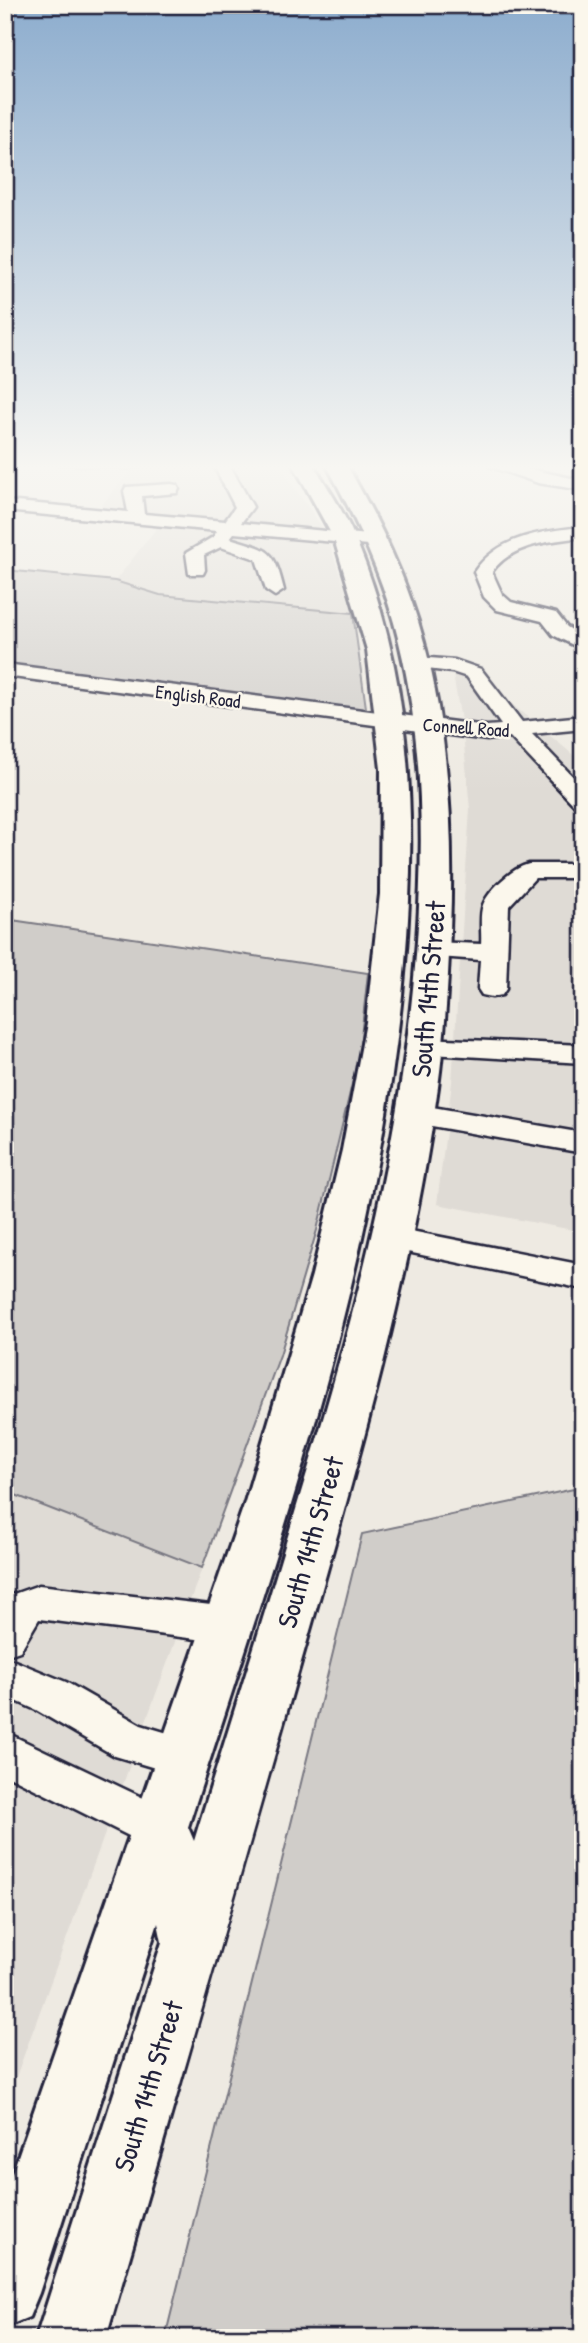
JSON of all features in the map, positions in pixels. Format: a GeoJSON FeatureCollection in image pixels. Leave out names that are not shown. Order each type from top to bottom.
{"type":"FeatureCollection","features":[{"type":"Feature","properties":{"kind":"highway"},"geometry":{"type":"LineString","coordinates":[[355,573],[410,724]]}},
{"type":"Feature","properties":{"kind":"highway"},"geometry":{"type":"LineString","coordinates":[[391,573],[401,598],[417,663],[410,724]]}},
{"type":"Feature","properties":{"kind":"highway","name":"South 14th Street"},"geometry":{"type":"LineString","coordinates":[[71,2338],[356,1389],[391,1238],[415,1114],[424,1047],[437,866],[410,724]]}},
{"type":"Feature","properties":{"kind":"highway","name":"South 14th Street"},"geometry":{"type":"LineString","coordinates":[[5,2293],[185,1757],[306,1378],[352,1187],[373,1081],[392,933],[397,830],[410,724]]}},
{"type":"Feature","properties":{"kind":"highway"},"geometry":{"type":"LineString","coordinates":[[352,1187],[363,1217],[374,1231],[391,1238]]}},
{"type":"Feature","properties":{"kind":"highway"},"geometry":{"type":"LineString","coordinates":[[161,1829],[178,1877],[191,1943]]}},
{"type":"Feature","properties":{"kind":"street"},"geometry":{"type":"LineString","coordinates":[[271,573],[275,590]]}},
{"type":"Feature","properties":{"kind":"street"},"geometry":{"type":"LineString","coordinates":[[484,573],[494,597],[504,607],[549,617],[561,632],[583,644]]}},
{"type":"Feature","properties":{"kind":"street"},"geometry":{"type":"LineString","coordinates":[[417,663],[455,666],[474,673],[517,731],[583,801]]}},
{"type":"Feature","properties":{"kind":"street","name":"English Road"},"geometry":{"type":"LineString","coordinates":[[5,670],[410,724]]}},
{"type":"Feature","properties":{"kind":"street","name":"Connell Road"},"geometry":{"type":"LineString","coordinates":[[410,724],[487,733],[581,723]]}},
{"type":"Feature","properties":{"kind":"street"},"geometry":{"type":"LineString","coordinates":[[492,989],[496,905],[529,871],[583,871]]}},
{"type":"Feature","properties":{"kind":"street"},"geometry":{"type":"LineString","coordinates":[[433,950],[494,953]]}},
{"type":"Feature","properties":{"kind":"street"},"geometry":{"type":"LineString","coordinates":[[424,1047],[583,1054]]}},
{"type":"Feature","properties":{"kind":"street"},"geometry":{"type":"LineString","coordinates":[[415,1114],[583,1143]]}},
{"type":"Feature","properties":{"kind":"street"},"geometry":{"type":"LineString","coordinates":[[391,1238],[474,1252],[583,1277]]}},
{"type":"Feature","properties":{"kind":"street"},"geometry":{"type":"LineString","coordinates":[[5,1638],[22,1608],[39,1602],[228,1625]]}},
{"type":"Feature","properties":{"kind":"street"},"geometry":{"type":"LineString","coordinates":[[5,1676],[51,1696],[131,1742],[185,1757]]}},
{"type":"Feature","properties":{"kind":"street"},"geometry":{"type":"LineString","coordinates":[[5,1752],[161,1829]]}},
{"type":"Feature","properties":{"kind":"shaded area"},"geometry":{"type":"Polygon","coordinates":[[[5,573],[38,573],[115,581],[160,595],[353,613],[367,715],[5,671],[5,573]]]}},
{"type":"Feature","properties":{"kind":"shaded area"},"geometry":{"type":"Polygon","coordinates":[[[121,573],[339,573],[353,613],[160,595],[115,581],[121,573]]]}},
{"type":"Feature","properties":{"kind":"shaded area"},"geometry":{"type":"Polygon","coordinates":[[[452,669],[467,675],[507,728],[462,726],[452,669]]]}},
{"type":"Feature","properties":{"kind":"shaded area"},"geometry":{"type":"Polygon","coordinates":[[[496,691],[583,763],[583,791],[561,770],[496,691]]]}},
{"type":"Feature","properties":{"kind":"shaded area"},"geometry":{"type":"Polygon","coordinates":[[[463,734],[513,735],[583,810],[583,1232],[437,1204],[452,1082],[470,809],[463,734]]]}},
{"type":"Feature","properties":{"kind":"shaded area"},"geometry":{"type":"Polygon","coordinates":[[[5,919],[368,973],[359,1055],[317,1230],[280,1355],[202,1568],[5,1491],[5,919]]]}},
{"type":"Feature","properties":{"kind":"shaded area"},"geometry":{"type":"Polygon","coordinates":[[[583,1487],[583,2338],[165,2338],[362,1534],[583,1487]]]}},
{"type":"Feature","properties":{"kind":"shaded area"},"geometry":{"type":"Polygon","coordinates":[[[5,1491],[202,1568],[5,2107],[5,1491]]]}}]}
